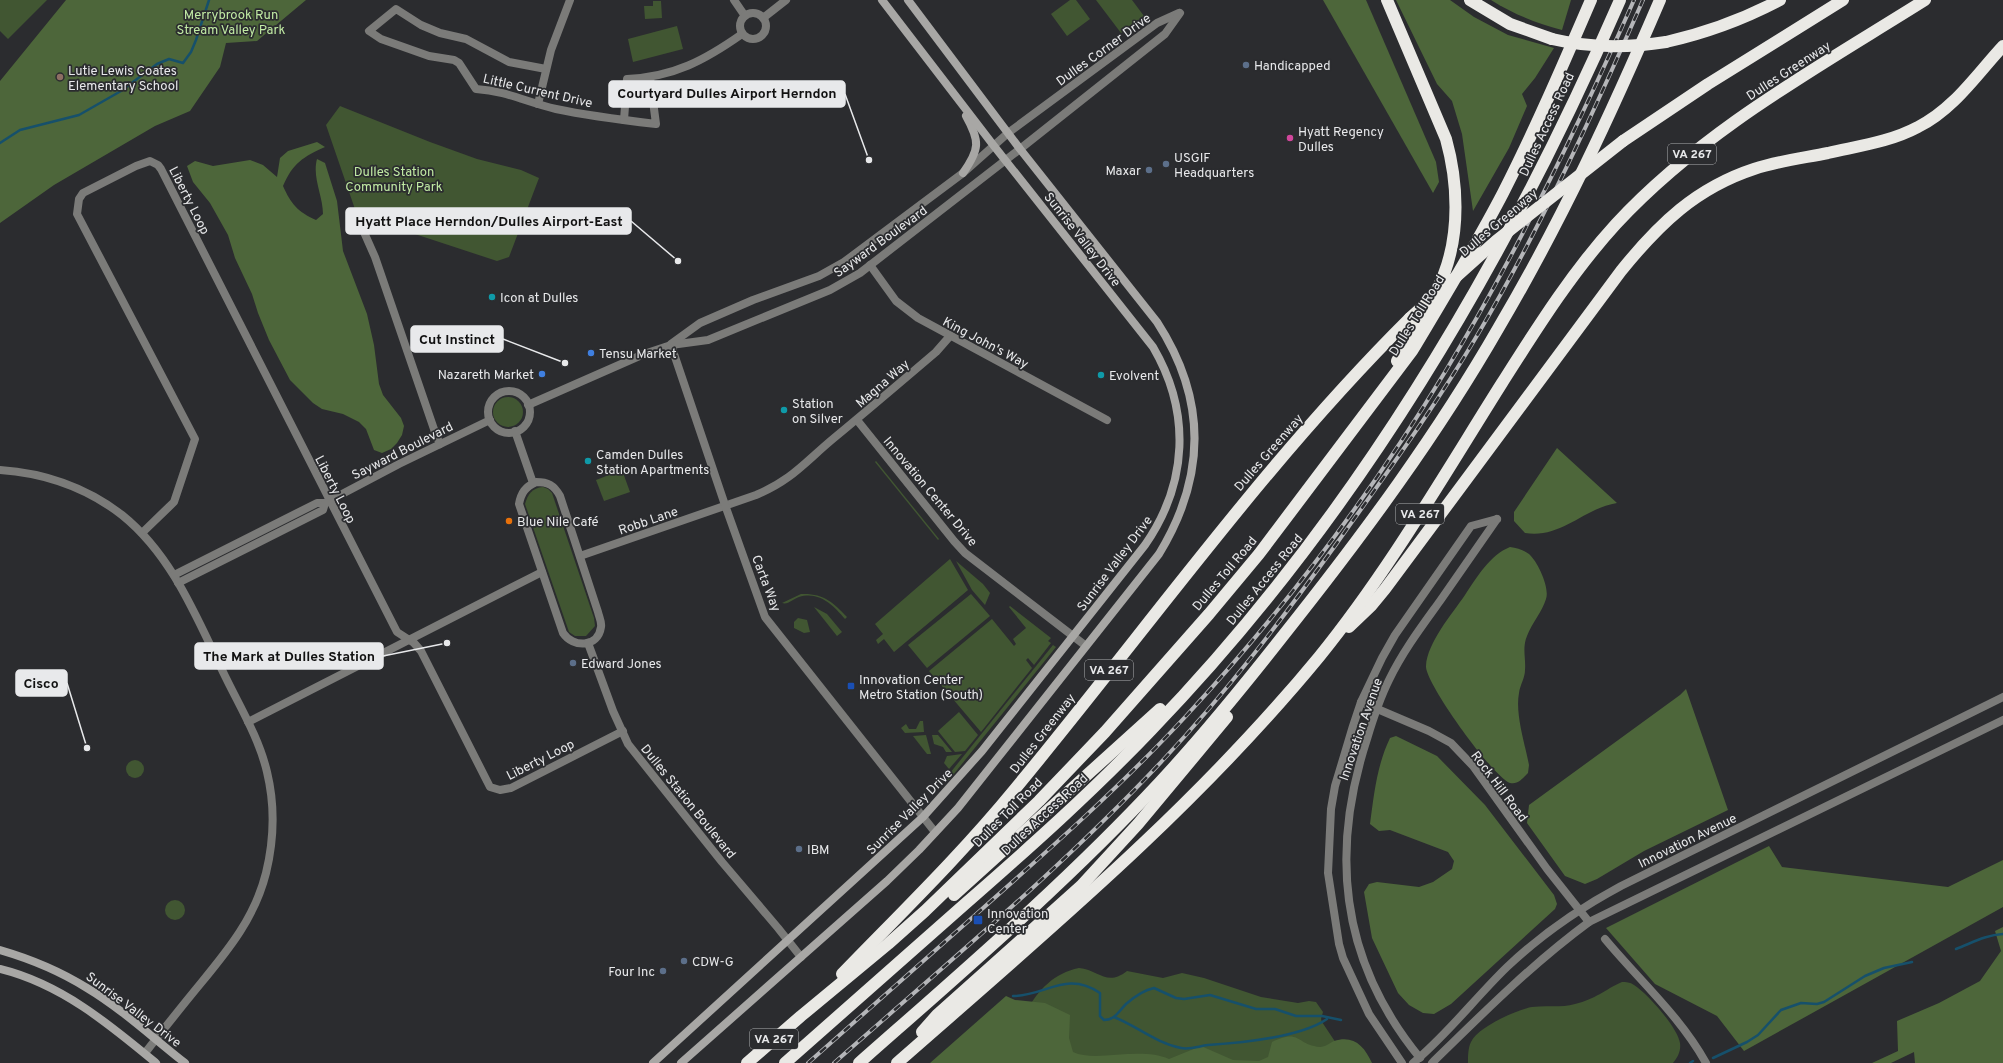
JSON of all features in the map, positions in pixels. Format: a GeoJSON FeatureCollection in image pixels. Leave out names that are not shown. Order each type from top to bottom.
{"type":"FeatureCollection","features":[{"type":"Feature","properties":{"kind":"highway"},"geometry":{"type":"LineString","coordinates":[[1380,392],[1427,309],[1444,274],[1453,238],[1455,210],[1454,173],[1446,139],[1387,0]]}},
{"type":"Feature","properties":{"kind":"highway"},"geometry":{"type":"LineString","coordinates":[[1470,0],[1510,24],[1552,39],[1578,44],[1633,46],[1666,42],[1700,33],[1735,21],[1780,0]]}},
{"type":"Feature","properties":{"kind":"highway","name":"Dulles Toll Road"},"geometry":{"type":"LineString","coordinates":[[747,1063],[888,944],[1039,801],[1132,702],[1259,554],[1412,351],[1499,200],[1536,124],[1591,0]]}},
{"type":"Feature","properties":{"kind":"highway"},"geometry":{"type":"LineString","coordinates":[[1584,77],[1612,0]]}},
{"type":"Feature","properties":{"kind":"highway","name":"Dulles Access Road"},"geometry":{"type":"LineString","coordinates":[[785,1063],[1082,799],[1153,729],[1226,649],[1313,540],[1363,471],[1406,407],[1502,242],[1542,166],[1620,0]]}},
{"type":"Feature","properties":{"kind":"highway"},"geometry":{"type":"LineString","coordinates":[[859,1063],[1019,921],[1115,829],[1196,742],[1310,603],[1409,468],[1498,329],[1578,182],[1635,59],[1660,0]]}},
{"type":"Feature","properties":{"kind":"highway"},"geometry":{"type":"LineString","coordinates":[[1635,59],[1667,0]]}},
{"type":"Feature","properties":{"kind":"highway","name":"Dulles Greenway"},"geometry":{"type":"LineString","coordinates":[[801,1016],[973,839],[1016,788],[1266,475],[1341,388],[1410,318],[1508,230],[1623,141],[1703,88],[1843,0]]}},
{"type":"Feature","properties":{"kind":"highway","name":"Dulles Greenway"},"geometry":{"type":"LineString","coordinates":[[1320,656],[1356,609],[1397,548],[1554,304],[1614,227],[1666,175],[1724,129],[1763,102],[1925,0]]}},
{"type":"Feature","properties":{"kind":"highway"},"geometry":{"type":"LineString","coordinates":[[1320,656],[1371,606],[1622,271],[1650,236],[1671,215],[1709,189],[1747,172],[1779,163],[1877,142],[1907,133],[1920,127],[1954,100],[2003,46]]}},
{"type":"Feature","properties":{"kind":"highway"},"geometry":{"type":"LineString","coordinates":[[896,1063],[937,1015],[1052,914],[1120,845],[1279,653],[1310,603]]}},
{"type":"Feature","properties":{"kind":"highway"},"geometry":{"type":"LineString","coordinates":[[888,944],[932,914],[1132,737],[1177,692],[1226,649]]}},
{"type":"Feature","properties":{"kind":"highway","name":"VA 267"},"geometry":{"type":"LineString","coordinates":[[896,1063],[1113,872],[1186,804],[1250,737],[1320,656]]}},
{"type":"Feature","properties":{"kind":"main road","name":"Sunrise Valley Drive"},"geometry":{"type":"LineString","coordinates":[[653,1063],[923,817],[978,756],[1145,546],[1164,515],[1172,495],[1177,473],[1180,439],[1177,409],[1169,379],[1153,347],[994,146],[882,0]]}},
{"type":"Feature","properties":{"kind":"main road","name":"Sunrise Valley Drive"},"geometry":{"type":"LineString","coordinates":[[682,1063],[887,881],[958,808],[1159,554],[1180,515],[1186,498],[1193,461],[1193,413],[1183,374],[1171,344],[1020,149],[908,0]]}},
{"type":"Feature","properties":{"kind":"main road"},"geometry":{"type":"LineString","coordinates":[[948,86],[976,136],[977,150],[972,161],[963,173]]}},
{"type":"Feature","properties":{"kind":"main road","name":"Sunrise Valley Drive"},"geometry":{"type":"LineString","coordinates":[[0,950],[44,965],[74,980],[116,1007],[185,1063]]}},
{"type":"Feature","properties":{"kind":"main road","name":"Sunrise Valley Drive"},"geometry":{"type":"LineString","coordinates":[[0,969],[37,981],[80,1004],[156,1063]]}},
{"type":"Feature","properties":{"kind":"street"},"geometry":{"type":"LineString","coordinates":[[538,104],[556,34],[570,0]]}},
{"type":"Feature","properties":{"kind":"street"},"geometry":{"type":"LineString","coordinates":[[734,0],[745,16]]}},
{"type":"Feature","properties":{"kind":"street"},"geometry":{"type":"LineString","coordinates":[[763,18],[786,0]]}},
{"type":"Feature","properties":{"kind":"street","name":"Little Current Drive"},"geometry":{"type":"LineString","coordinates":[[546,69],[509,62],[466,39],[440,33],[421,25],[396,9],[369,31],[381,39],[429,56],[454,60],[460,63],[476,89],[496,90],[538,104],[624,120],[656,124],[650,78]]}},
{"type":"Feature","properties":{"kind":"street","name":"Dulles Corner Drive"},"geometry":{"type":"LineString","coordinates":[[1008,133],[1157,23],[1180,13],[1165,34],[1020,149]]}},
{"type":"Feature","properties":{"kind":"street"},"geometry":{"type":"LineString","coordinates":[[756,14],[763,18],[766,26],[760,36],[752,39],[742,34],[740,26],[745,16],[756,14]]}},
{"type":"Feature","properties":{"kind":"street"},"geometry":{"type":"LineString","coordinates":[[624,120],[627,79],[650,78],[690,66],[704,59],[742,34]]}},
{"type":"Feature","properties":{"kind":"street","name":"Sayward Boulevard"},"geometry":{"type":"LineString","coordinates":[[671,345],[700,323],[753,300],[795,286],[831,270],[963,173],[1008,133]]}},
{"type":"Feature","properties":{"kind":"street","name":"Sayward Boulevard"},"geometry":{"type":"LineString","coordinates":[[528,406],[627,361],[671,345],[708,340],[830,290],[870,265],[1020,149]]}},
{"type":"Feature","properties":{"kind":"street","name":"Liberty Loop"},"geometry":{"type":"LineString","coordinates":[[142,533],[174,502],[195,439],[77,214],[82,193],[136,166],[150,161],[158,165],[161,169],[327,502],[396,632],[411,639],[421,650],[486,782],[494,789],[500,790],[511,788],[623,731]]}},
{"type":"Feature","properties":{"kind":"street"},"geometry":{"type":"LineString","coordinates":[[363,230],[375,257],[440,444]]}},
{"type":"Feature","properties":{"kind":"street","name":"King John's Way"},"geometry":{"type":"LineString","coordinates":[[870,265],[901,305],[918,318],[1107,420]]}},
{"type":"Feature","properties":{"kind":"street","name":"Magna Way"},"geometry":{"type":"LineString","coordinates":[[725,505],[756,495],[779,484],[801,469],[830,441],[857,420],[936,352],[950,336]]}},
{"type":"Feature","properties":{"kind":"street","name":"Carta Way"},"geometry":{"type":"LineString","coordinates":[[671,345],[725,505],[765,617],[935,832]]}},
{"type":"Feature","properties":{"kind":"street"},"geometry":{"type":"LineString","coordinates":[[501,392],[515,392],[526,400],[528,406],[529,412],[526,424],[516,431],[503,432],[493,425],[488,414],[491,401],[501,392]]}},
{"type":"Feature","properties":{"kind":"street","name":"Sayward Boulevard"},"geometry":{"type":"LineString","coordinates":[[176,579],[317,502],[327,502],[490,420]]}},
{"type":"Feature","properties":{"kind":"street","name":"Innovation Center Drive"},"geometry":{"type":"LineString","coordinates":[[857,420],[954,541],[965,552],[1086,646]]}},
{"type":"Feature","properties":{"kind":"street"},"geometry":{"type":"LineString","coordinates":[[516,431],[533,483]]}},
{"type":"Feature","properties":{"kind":"street"},"geometry":{"type":"LineString","coordinates":[[0,470],[49,478],[82,490],[112,508],[142,533],[159,553],[176,579],[248,722],[264,760],[272,801],[271,845],[263,885],[253,910],[236,939],[145,1053]]}},
{"type":"Feature","properties":{"kind":"street"},"geometry":{"type":"LineString","coordinates":[[545,482],[557,490],[580,556],[601,625],[600,632],[594,640],[588,643],[577,644],[566,636],[542,572],[520,504],[521,495],[525,488],[533,483],[545,482]]}},
{"type":"Feature","properties":{"kind":"street","name":"Robb Lane"},"geometry":{"type":"LineString","coordinates":[[580,556],[725,505]]}},
{"type":"Feature","properties":{"kind":"street","name":"Innovation Avenue"},"geometry":{"type":"LineString","coordinates":[[1402,1063],[1369,1014],[1343,958],[1331,899],[1328,873],[1331,809],[1343,757],[1361,702],[1374,673],[1395,635],[1471,526],[1497,519],[1410,643],[1388,681],[1377,708],[1357,770],[1351,796],[1346,841],[1347,888],[1356,939],[1372,982],[1383,1005],[1419,1061],[1523,952],[1544,934],[1580,909],[1621,886],[2003,697]]}},
{"type":"Feature","properties":{"kind":"street"},"geometry":{"type":"LineString","coordinates":[[248,722],[542,572]]}},
{"type":"Feature","properties":{"kind":"street","name":"Dulles Station Boulevard"},"geometry":{"type":"LineString","coordinates":[[588,643],[613,711],[628,744],[722,862],[801,957]]}},
{"type":"Feature","properties":{"kind":"street","name":"Rock Hill Road"},"geometry":{"type":"LineString","coordinates":[[1361,702],[1428,731],[1451,743],[1473,766],[1547,869],[1589,922]]}},
{"type":"Feature","properties":{"kind":"street"},"geometry":{"type":"LineString","coordinates":[[1432,1063],[1512,985],[1556,946],[1589,922],[2003,720]]}},
{"type":"Feature","properties":{"kind":"street"},"geometry":{"type":"LineString","coordinates":[[1605,940],[1672,1015],[1687,1034],[1706,1063]]}},
{"type":"Feature","properties":{"kind":"green space"},"geometry":{"type":"Polygon","coordinates":[[[0,0],[47,0],[8,39],[0,31],[0,0]]]}},
{"type":"Feature","properties":{"kind":"green space","name":"Merrybrook Run Stream Valley Park"},"geometry":{"type":"Polygon","coordinates":[[[66,0],[306,0],[257,41],[226,43],[220,67],[190,111],[155,126],[54,185],[0,223],[0,81],[66,0]]]}},
{"type":"Feature","properties":{"kind":"green space"},"geometry":{"type":"Polygon","coordinates":[[[1070,0],[1076,0],[1090,19],[1067,36],[1051,14],[1070,0]]]}},
{"type":"Feature","properties":{"kind":"green space"},"geometry":{"type":"Polygon","coordinates":[[[1096,0],[1132,0],[1144,16],[1121,33],[1096,0]]]}},
{"type":"Feature","properties":{"kind":"green space"},"geometry":{"type":"Polygon","coordinates":[[[1323,0],[1366,0],[1436,162],[1439,182],[1433,193],[1323,0]]]}},
{"type":"Feature","properties":{"kind":"green space"},"geometry":{"type":"Polygon","coordinates":[[[1396,0],[1450,0],[1474,17],[1508,35],[1554,48],[1535,78],[1522,94],[1527,106],[1509,148],[1473,211],[1462,134],[1452,101],[1437,84],[1396,0]]]}},
{"type":"Feature","properties":{"kind":"green space"},"geometry":{"type":"Polygon","coordinates":[[[1491,0],[1571,0],[1562,30],[1525,18],[1491,0]]]}},
{"type":"Feature","properties":{"kind":"green space"},"geometry":{"type":"Polygon","coordinates":[[[653,1],[661,1],[662,18],[645,19],[644,6],[653,6],[653,1]]]}},
{"type":"Feature","properties":{"kind":"green space"},"geometry":{"type":"Polygon","coordinates":[[[677,26],[683,49],[633,62],[628,39],[677,26]]]}},
{"type":"Feature","properties":{"kind":"green space","name":"Dulles Station Community Park"},"geometry":{"type":"Polygon","coordinates":[[[340,106],[430,142],[477,159],[521,170],[539,178],[509,257],[497,261],[357,215],[326,125],[340,106]]]}},
{"type":"Feature","properties":{"kind":"green space"},"geometry":{"type":"Polygon","coordinates":[[[317,142],[325,147],[311,154],[295,166],[283,186],[292,203],[304,214],[316,220],[323,214],[316,173],[317,159],[325,163],[337,201],[343,251],[367,314],[374,345],[379,384],[383,395],[401,418],[404,426],[402,435],[397,443],[391,449],[382,453],[374,450],[366,429],[359,422],[343,414],[322,409],[313,403],[290,380],[269,340],[252,294],[235,258],[228,235],[210,203],[193,182],[187,166],[195,161],[213,166],[250,160],[263,165],[277,177],[280,158],[288,151],[317,142]]]}},
{"type":"Feature","properties":{"kind":"green space"},"geometry":{"type":"Polygon","coordinates":[[[508,397],[514,398],[522,406],[522,418],[514,426],[508,427],[502,426],[494,418],[493,412],[494,406],[502,398],[508,397]]]}},
{"type":"Feature","properties":{"kind":"green space"},"geometry":{"type":"Polygon","coordinates":[[[1557,448],[1617,503],[1605,506],[1550,532],[1538,534],[1525,533],[1514,521],[1514,512],[1557,448]]]}},
{"type":"Feature","properties":{"kind":"green space"},"geometry":{"type":"Polygon","coordinates":[[[876,461],[939,539],[938,540],[875,462],[876,461]]]}},
{"type":"Feature","properties":{"kind":"green space"},"geometry":{"type":"Polygon","coordinates":[[[622,470],[630,492],[604,501],[596,480],[622,470]]]}},
{"type":"Feature","properties":{"kind":"green space"},"geometry":{"type":"Polygon","coordinates":[[[543,487],[552,493],[594,618],[595,626],[586,636],[575,636],[569,632],[525,504],[533,490],[543,487]]]}},
{"type":"Feature","properties":{"kind":"green space"},"geometry":{"type":"Polygon","coordinates":[[[1510,547],[1525,551],[1529,554],[1536,563],[1542,575],[1547,594],[1540,613],[1529,631],[1524,649],[1525,673],[1520,690],[1518,710],[1529,765],[1528,773],[1520,781],[1515,783],[1510,783],[1502,777],[1476,748],[1436,691],[1426,666],[1427,657],[1435,638],[1474,581],[1484,567],[1496,555],[1510,547]]]}},
{"type":"Feature","properties":{"kind":"green space"},"geometry":{"type":"Polygon","coordinates":[[[950,559],[968,590],[894,652],[884,639],[878,644],[876,640],[883,634],[875,624],[950,559]]]}},
{"type":"Feature","properties":{"kind":"green space"},"geometry":{"type":"Polygon","coordinates":[[[956,561],[983,584],[990,593],[985,605],[972,590],[956,561]]]}},
{"type":"Feature","properties":{"kind":"green space"},"geometry":{"type":"Polygon","coordinates":[[[801,594],[822,597],[837,607],[847,617],[845,619],[825,600],[813,596],[799,597],[788,603],[782,603],[801,594]]]}},
{"type":"Feature","properties":{"kind":"green space"},"geometry":{"type":"Polygon","coordinates":[[[971,594],[990,616],[927,668],[908,645],[971,594]]]}},
{"type":"Feature","properties":{"kind":"green space"},"geometry":{"type":"Polygon","coordinates":[[[1010,606],[1051,638],[1048,641],[1051,643],[1034,665],[1028,658],[1026,660],[1032,668],[981,732],[929,671],[992,619],[1014,646],[1016,644],[1013,639],[1026,628],[1009,607],[1010,606]]]}},
{"type":"Feature","properties":{"kind":"green space"},"geometry":{"type":"Polygon","coordinates":[[[814,607],[827,614],[842,632],[837,636],[814,607]]]}},
{"type":"Feature","properties":{"kind":"green space"},"geometry":{"type":"Polygon","coordinates":[[[798,618],[807,620],[810,632],[804,633],[794,628],[794,622],[798,618]]]}},
{"type":"Feature","properties":{"kind":"green space"},"geometry":{"type":"Polygon","coordinates":[[[1053,645],[1056,647],[949,780],[946,778],[1053,645]]]}},
{"type":"Feature","properties":{"kind":"green space"},"geometry":{"type":"Polygon","coordinates":[[[1686,689],[1728,810],[1644,851],[1597,879],[1585,884],[1565,876],[1527,823],[1529,805],[1680,695],[1686,689]]]}},
{"type":"Feature","properties":{"kind":"green space"},"geometry":{"type":"Polygon","coordinates":[[[959,712],[978,735],[965,751],[955,752],[938,731],[959,712]]]}},
{"type":"Feature","properties":{"kind":"green space"},"geometry":{"type":"Polygon","coordinates":[[[920,721],[923,721],[924,732],[905,733],[901,728],[906,724],[909,729],[916,729],[920,721]]]}},
{"type":"Feature","properties":{"kind":"green space"},"geometry":{"type":"Polygon","coordinates":[[[926,735],[931,754],[927,754],[913,736],[926,735]]]}},
{"type":"Feature","properties":{"kind":"green space"},"geometry":{"type":"Polygon","coordinates":[[[932,735],[938,735],[952,752],[946,752],[943,747],[934,744],[932,735]]]}},
{"type":"Feature","properties":{"kind":"green space"},"geometry":{"type":"Polygon","coordinates":[[[1396,736],[1437,756],[1485,805],[1554,895],[1557,904],[1555,909],[1451,1004],[1434,1014],[1423,1013],[1409,1005],[1398,993],[1372,938],[1364,892],[1369,884],[1377,882],[1419,887],[1433,882],[1452,869],[1454,861],[1448,852],[1390,830],[1379,831],[1370,824],[1382,759],[1390,738],[1396,736]]]}},
{"type":"Feature","properties":{"kind":"green space"},"geometry":{"type":"Polygon","coordinates":[[[962,754],[949,769],[944,763],[947,756],[962,754]]]}},
{"type":"Feature","properties":{"kind":"green space"},"geometry":{"type":"Polygon","coordinates":[[[135,760],[141,763],[144,769],[141,775],[135,778],[129,775],[126,769],[129,763],[135,760]]]}},
{"type":"Feature","properties":{"kind":"green space"},"geometry":{"type":"Polygon","coordinates":[[[1769,846],[1782,867],[1948,887],[2003,860],[2003,907],[1744,1051],[1717,1016],[1655,984],[1606,928],[1769,846]]]}},
{"type":"Feature","properties":{"kind":"green space"},"geometry":{"type":"Polygon","coordinates":[[[171,900],[179,900],[185,906],[185,914],[179,920],[171,920],[165,914],[165,906],[171,900]]]}},
{"type":"Feature","properties":{"kind":"green space"},"geometry":{"type":"Polygon","coordinates":[[[2003,927],[2003,1063],[1915,1063],[1914,1052],[1891,1063],[1872,1063],[1898,1051],[1897,1021],[1939,1003],[1980,981],[2001,951],[1995,931],[2003,927]]]}},
{"type":"Feature","properties":{"kind":"green space"},"geometry":{"type":"Polygon","coordinates":[[[1079,968],[1086,969],[1108,978],[1120,976],[1127,971],[1163,978],[1182,973],[1204,978],[1261,997],[1298,1003],[1309,1001],[1316,1002],[1323,1012],[1321,1019],[1322,1022],[1342,1052],[1343,1063],[1070,1063],[1026,1012],[1041,990],[1054,978],[1070,970],[1079,968]]]}},
{"type":"Feature","properties":{"kind":"green space"},"geometry":{"type":"Polygon","coordinates":[[[1622,982],[1631,983],[1640,989],[1661,1011],[1674,1029],[1680,1043],[1680,1049],[1679,1054],[1673,1063],[1468,1063],[1469,1047],[1475,1036],[1498,1020],[1532,1007],[1564,1006],[1582,1002],[1622,982]]]}},
{"type":"Feature","properties":{"kind":"green space"},"geometry":{"type":"Polygon","coordinates":[[[1006,996],[1015,1000],[1045,1003],[1070,1015],[1069,1038],[1073,1052],[1082,1055],[1106,1056],[1145,1054],[1157,1055],[1169,1059],[1201,1046],[1233,1060],[1259,1061],[1268,1057],[1272,1042],[1281,1038],[1294,1037],[1312,1046],[1320,1047],[1326,1046],[1334,1041],[1353,1041],[1362,1047],[1372,1063],[930,1063],[1006,996]]]}},
{"type":"Feature","properties":{"kind":"waterway"},"geometry":{"type":"LineString","coordinates":[[0,143],[20,130],[79,115],[121,91],[157,64],[169,59],[183,63],[191,52],[196,40],[209,0]]}},
{"type":"Feature","properties":{"kind":"waterway"},"geometry":{"type":"LineString","coordinates":[[1956,949],[1984,938],[2003,934]]}},
{"type":"Feature","properties":{"kind":"waterway"},"geometry":{"type":"LineString","coordinates":[[1713,1058],[1747,1042],[1758,1035],[1781,1010],[1801,1003],[1817,1004],[1824,1002],[1865,976],[1884,968],[1912,962]]}},
{"type":"Feature","properties":{"kind":"waterway"},"geometry":{"type":"LineString","coordinates":[[1013,996],[1025,995],[1066,984],[1077,984],[1088,987],[1100,993],[1100,1016],[1104,1020],[1108,1020],[1114,1017],[1126,1004],[1139,994],[1154,988],[1176,998],[1184,999],[1210,995],[1256,1009],[1275,1009],[1296,1016],[1322,1016],[1341,1020]]}},
{"type":"Feature","properties":{"kind":"waterway"},"geometry":{"type":"LineString","coordinates":[[1114,1017],[1172,1046],[1184,1048],[1253,1041],[1286,1035],[1316,1025],[1327,1019]]}},
{"type":"Feature","properties":{"kind":"railway"},"geometry":{"type":"LineString","coordinates":[[808,1063],[1034,862],[1137,767],[1162,742],[1222,676],[1291,593],[1356,507],[1417,418],[1445,372],[1497,282],[1546,189],[1634,0]]}},
{"type":"Feature","properties":{"kind":"railway"},"geometry":{"type":"LineString","coordinates":[[834,1063],[1044,878],[1124,800],[1210,708],[1275,627],[1410,440],[1445,388],[1478,334],[1545,211],[1605,85],[1643,0]]}},
{"type":"Feature","properties":{"kind":"place","name":"Handicapped"},"geometry":{"type":"Point","coordinates":[1246,65]}},
{"type":"Feature","properties":{"kind":"place","name":"Lutie Lewis Coates Elementary School"},"geometry":{"type":"Point","coordinates":[60,77]}},
{"type":"Feature","properties":{"kind":"place","name":"Hyatt Regency Dulles"},"geometry":{"type":"Point","coordinates":[1290,138]}},
{"type":"Feature","properties":{"kind":"place","name":"Courtyard Dulles Airport Herndon"},"geometry":{"type":"Point","coordinates":[869,160]}},
{"type":"Feature","properties":{"kind":"place","name":"USGIF Headquarters"},"geometry":{"type":"Point","coordinates":[1166,164]}},
{"type":"Feature","properties":{"kind":"place","name":"Maxar"},"geometry":{"type":"Point","coordinates":[1149,170]}},
{"type":"Feature","properties":{"kind":"place","name":"Hyatt Place Herndon/Dulles Airport-East"},"geometry":{"type":"Point","coordinates":[678,261]}},
{"type":"Feature","properties":{"kind":"place","name":"Icon at Dulles"},"geometry":{"type":"Point","coordinates":[492,297]}},
{"type":"Feature","properties":{"kind":"place","name":"Tensu Market"},"geometry":{"type":"Point","coordinates":[591,353]}},
{"type":"Feature","properties":{"kind":"place","name":"Cut Instinct"},"geometry":{"type":"Point","coordinates":[565,363]}},
{"type":"Feature","properties":{"kind":"place","name":"Nazareth Market"},"geometry":{"type":"Point","coordinates":[542,374]}},
{"type":"Feature","properties":{"kind":"place","name":"Evolvent"},"geometry":{"type":"Point","coordinates":[1101,375]}},
{"type":"Feature","properties":{"kind":"place","name":"Station on Silver"},"geometry":{"type":"Point","coordinates":[784,410]}},
{"type":"Feature","properties":{"kind":"place","name":"Camden Dulles Station Apartments"},"geometry":{"type":"Point","coordinates":[588,461]}},
{"type":"Feature","properties":{"kind":"place","name":"Blue Nile Café"},"geometry":{"type":"Point","coordinates":[509,521]}},
{"type":"Feature","properties":{"kind":"place","name":"The Mark at Dulles Station"},"geometry":{"type":"Point","coordinates":[447,643]}},
{"type":"Feature","properties":{"kind":"place","name":"Edward Jones"},"geometry":{"type":"Point","coordinates":[573,663]}},
{"type":"Feature","properties":{"kind":"place","name":"Innovation Center Metro Station (South)"},"geometry":{"type":"Point","coordinates":[851,686]}},
{"type":"Feature","properties":{"kind":"place","name":"Cisco"},"geometry":{"type":"Point","coordinates":[87,748]}},
{"type":"Feature","properties":{"kind":"place","name":"IBM"},"geometry":{"type":"Point","coordinates":[799,849]}},
{"type":"Feature","properties":{"kind":"place","name":"Innovation Center"},"geometry":{"type":"Point","coordinates":[978,920]}},
{"type":"Feature","properties":{"kind":"place","name":"CDW-G"},"geometry":{"type":"Point","coordinates":[684,961]}},
{"type":"Feature","properties":{"kind":"place","name":"Four Inc"},"geometry":{"type":"Point","coordinates":[663,971]}}]}
